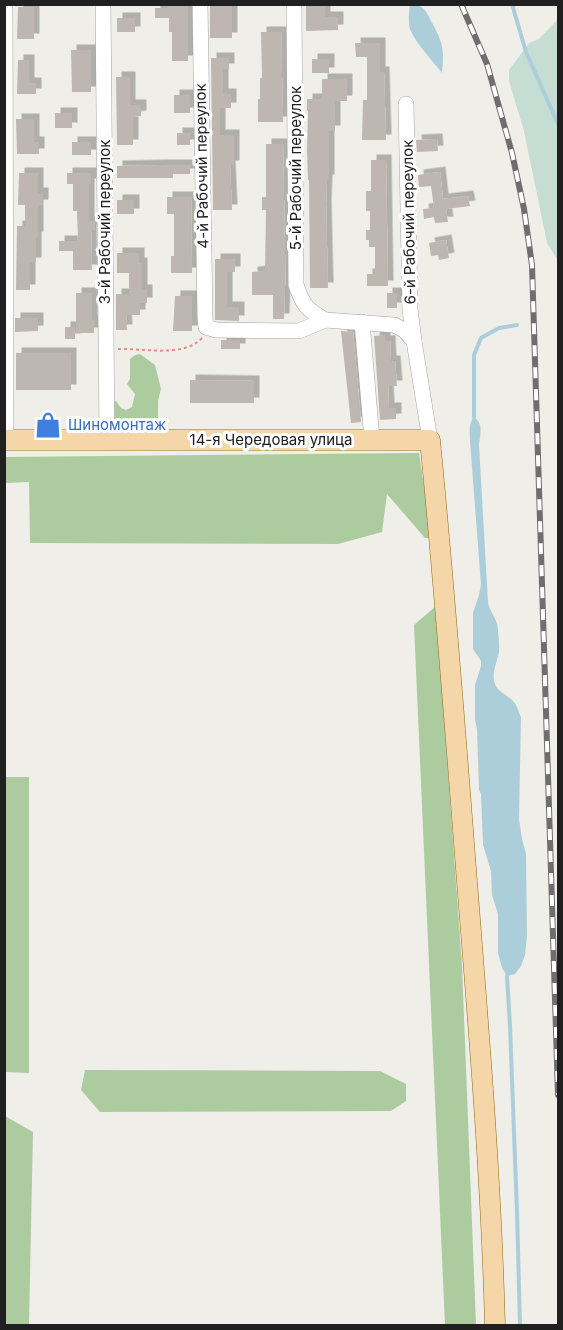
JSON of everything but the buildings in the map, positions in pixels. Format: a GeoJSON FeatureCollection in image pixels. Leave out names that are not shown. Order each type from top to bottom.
{"type":"FeatureCollection","features":[{"type":"Feature","properties":{"kind":"main road","name":"14-я Чередовая улица"},"geometry":{"type":"LineString","coordinates":[[5,440],[430,440]]}},
{"type":"Feature","properties":{"kind":"main road"},"geometry":{"type":"LineString","coordinates":[[430,440],[473,956],[493,1245],[495,1326]]}},
{"type":"Feature","properties":{"kind":"street"},"geometry":{"type":"LineString","coordinates":[[5,4],[5,440]]}},
{"type":"Feature","properties":{"kind":"street","name":"3-й Рабочий переулок"},"geometry":{"type":"LineString","coordinates":[[103,4],[107,440]]}},
{"type":"Feature","properties":{"kind":"street","name":"4-й Рабочий переулок"},"geometry":{"type":"LineString","coordinates":[[200,4],[206,327]]}},
{"type":"Feature","properties":{"kind":"street","name":"5-й Рабочий переулок"},"geometry":{"type":"LineString","coordinates":[[294,4],[297,285],[301,299],[311,312],[325,320]]}},
{"type":"Feature","properties":{"kind":"street","name":"6-й Рабочий переулок"},"geometry":{"type":"LineString","coordinates":[[406,104],[410,309],[430,440]]}},
{"type":"Feature","properties":{"kind":"street"},"geometry":{"type":"LineString","coordinates":[[206,327],[216,330],[299,331],[325,320],[362,322],[394,325],[404,330],[414,341]]}},
{"type":"Feature","properties":{"kind":"street"},"geometry":{"type":"LineString","coordinates":[[362,322],[372,440]]}},
{"type":"Feature","properties":{"kind":"path"},"geometry":{"type":"LineString","coordinates":[[106,349],[170,350],[189,347],[200,340],[206,327]]}},
{"type":"Feature","properties":{"kind":"green space"},"geometry":{"type":"Polygon","coordinates":[[[558,19],[558,261],[547,243],[524,131],[509,81],[509,70],[529,43],[539,39],[558,19]]]}},
{"type":"Feature","properties":{"kind":"green space"},"geometry":{"type":"Polygon","coordinates":[[[140,354],[155,365],[161,389],[158,419],[151,429],[119,429],[114,426],[111,402],[116,401],[121,408],[126,410],[132,407],[135,394],[127,384],[130,379],[130,359],[140,354]]]}},
{"type":"Feature","properties":{"kind":"green space"},"geometry":{"type":"Polygon","coordinates":[[[419,453],[432,538],[425,538],[387,494],[382,532],[338,544],[30,543],[29,482],[5,483],[4,457],[419,453]]]}},
{"type":"Feature","properties":{"kind":"green space"},"geometry":{"type":"Polygon","coordinates":[[[436,606],[462,966],[476,1325],[445,1325],[414,625],[436,606]]]}},
{"type":"Feature","properties":{"kind":"green space"},"geometry":{"type":"Polygon","coordinates":[[[5,777],[29,777],[29,1073],[5,1072],[5,777]]]}},
{"type":"Feature","properties":{"kind":"green space"},"geometry":{"type":"Polygon","coordinates":[[[85,1070],[380,1071],[406,1084],[406,1101],[391,1111],[100,1112],[81,1090],[85,1070]]]}},
{"type":"Feature","properties":{"kind":"green space"},"geometry":{"type":"Polygon","coordinates":[[[5,1116],[33,1132],[29,1325],[5,1325],[5,1116]]]}},
{"type":"Feature","properties":{"kind":"water"},"geometry":{"type":"Polygon","coordinates":[[[410,4],[423,8],[438,34],[443,51],[442,73],[420,46],[410,29],[410,4]]]}},
{"type":"Feature","properties":{"kind":"water"},"geometry":{"type":"Polygon","coordinates":[[[474,417],[481,430],[479,445],[488,602],[497,624],[499,638],[494,680],[498,689],[515,704],[521,717],[519,819],[526,854],[527,936],[521,966],[515,974],[507,976],[498,953],[498,914],[492,895],[491,871],[483,845],[479,790],[475,685],[481,661],[473,649],[473,613],[481,585],[470,441],[470,426],[474,417]]]}},
{"type":"Feature","properties":{"kind":"waterway"},"geometry":{"type":"LineString","coordinates":[[512,4],[526,52],[558,124]]}},
{"type":"Feature","properties":{"kind":"waterway"},"geometry":{"type":"LineString","coordinates":[[474,417],[474,355],[481,338],[499,328],[517,325]]}},
{"type":"Feature","properties":{"kind":"waterway"},"geometry":{"type":"LineString","coordinates":[[507,976],[520,1326]]}},
{"type":"Feature","properties":{"kind":"railway"},"geometry":{"type":"LineString","coordinates":[[461,4],[487,64],[512,153],[524,209],[532,265],[558,1095]]}},
{"type":"Feature","properties":{"kind":"place","name":"Шиномонтаж"},"geometry":{"type":"Point","coordinates":[48,425]}}]}
